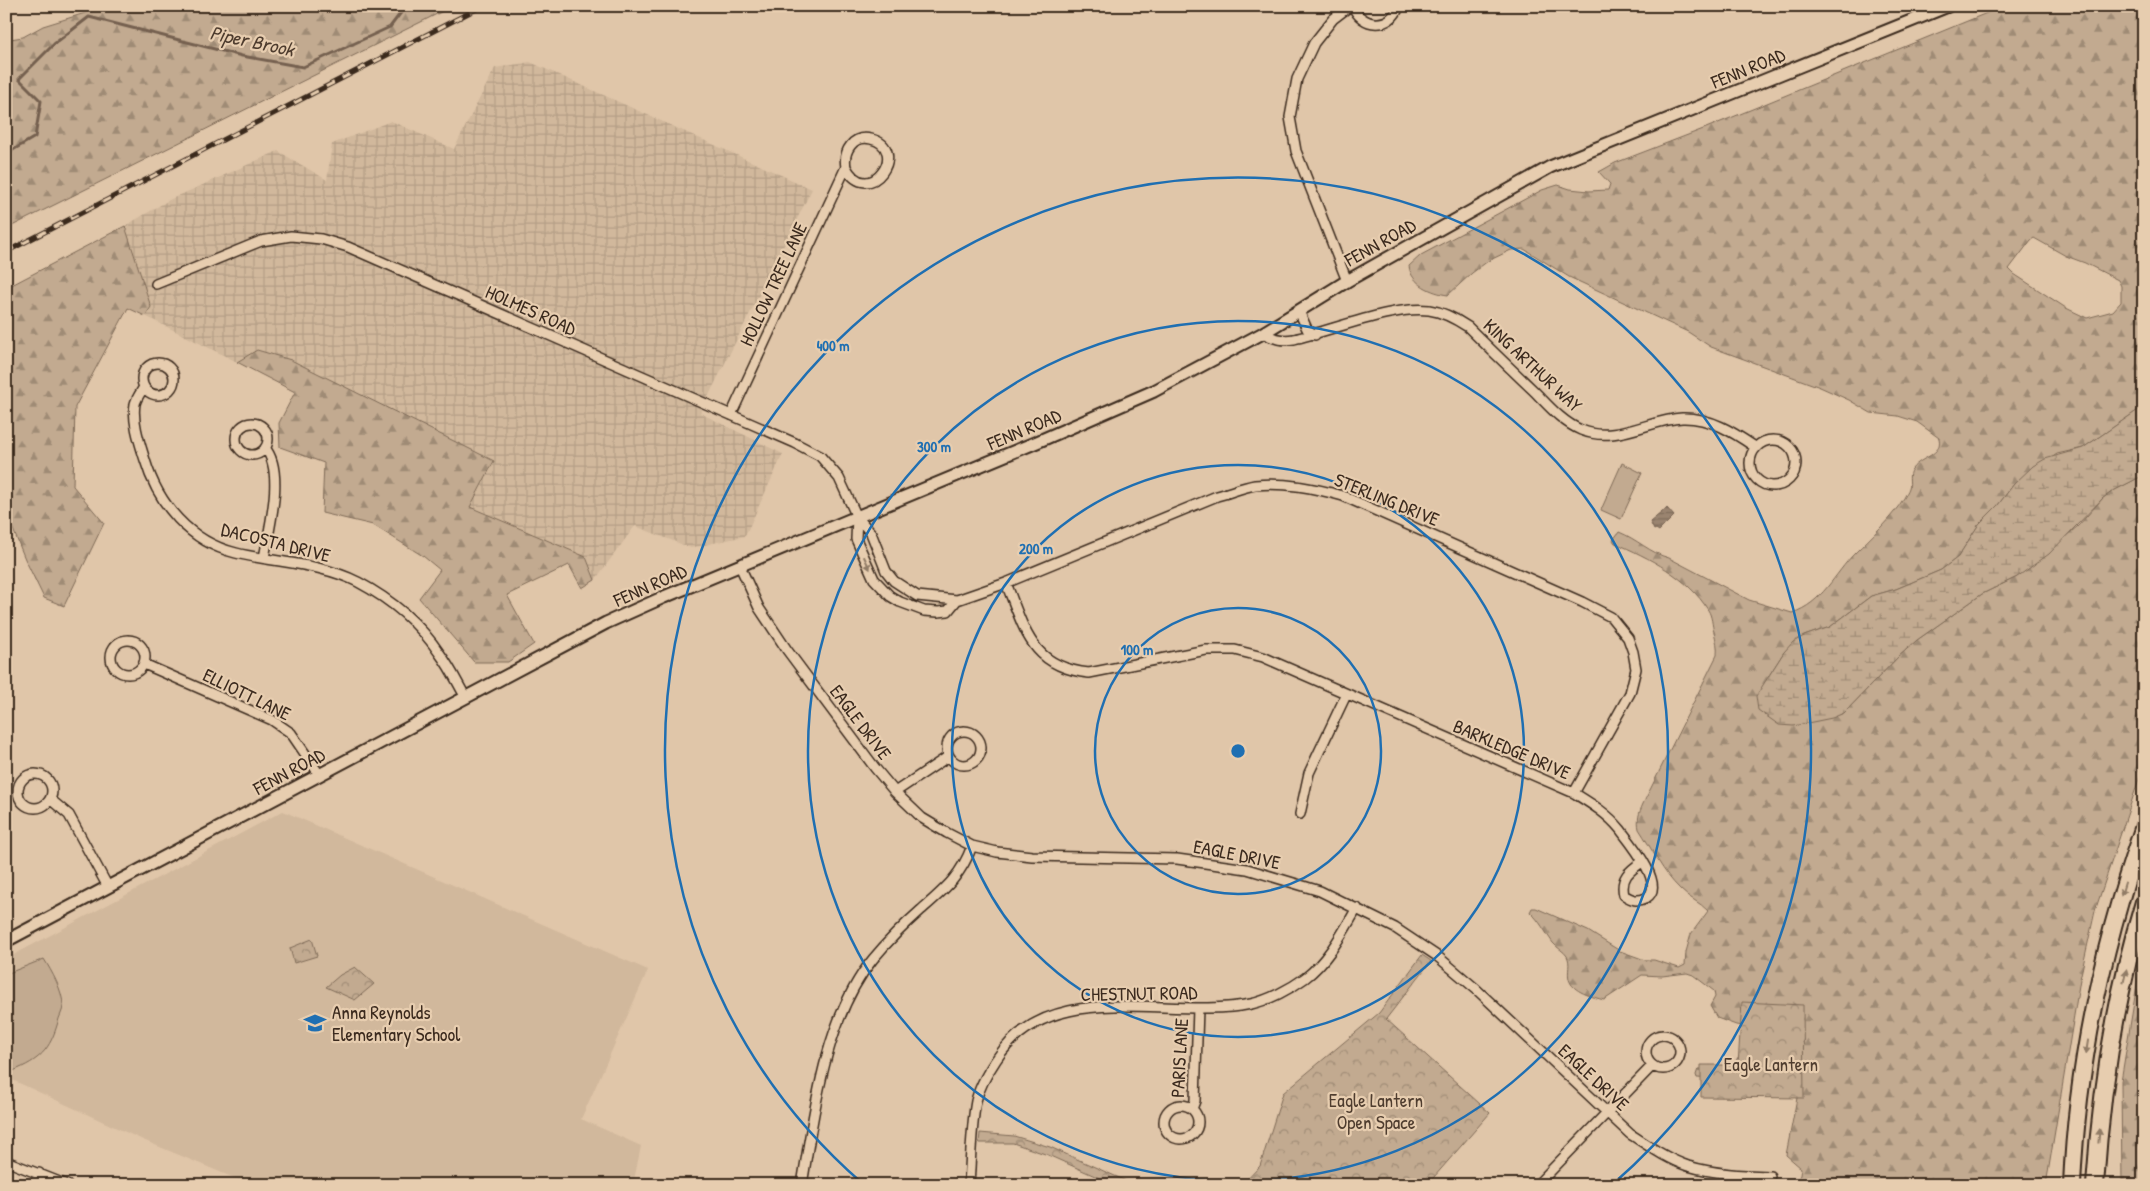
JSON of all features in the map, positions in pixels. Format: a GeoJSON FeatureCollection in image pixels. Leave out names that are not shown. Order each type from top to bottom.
{"type":"FeatureCollection","features":[{"type":"Feature","properties":{"kind":"highway"},"geometry":{"type":"LineString","coordinates":[[2072,1185],[2078,1109],[2093,1013],[2114,921],[2144,826]]}},
{"type":"Feature","properties":{"kind":"highway"},"geometry":{"type":"LineString","coordinates":[[2095,1185],[2100,1122],[2108,1060],[2126,967],[2144,902]]}},
{"type":"Feature","properties":{"kind":"street"},"geometry":{"type":"LineString","coordinates":[[1347,281],[1296,151],[1290,118],[1297,79],[1314,43],[1333,19],[1351,6],[1360,18],[1374,24],[1389,21],[1399,6]]}},
{"type":"Feature","properties":{"kind":"street","name":"FENN ROAD"},"geometry":{"type":"LineString","coordinates":[[6,941],[465,696],[606,623],[664,596],[1128,403],[1193,372],[1263,333],[1347,281],[1550,167],[1948,6]]}},
{"type":"Feature","properties":{"kind":"street","name":"HOLLOW TREE LANE"},"geometry":{"type":"LineString","coordinates":[[731,415],[846,167],[844,160],[849,146],[862,139],[876,141],[885,150],[887,156],[886,169],[878,178],[872,181],[859,181],[853,178],[846,167]]}},
{"type":"Feature","properties":{"kind":"street","name":"HOLMES ROAD"},"geometry":{"type":"LineString","coordinates":[[156,284],[261,241],[291,236],[321,239],[348,247],[795,443],[820,456],[839,478],[857,517]]}},
{"type":"Feature","properties":{"kind":"street","name":"KING ARTHUR WAY"},"geometry":{"type":"LineString","coordinates":[[1263,333],[1273,339],[1283,340],[1315,334],[1409,309],[1430,310],[1450,316],[1468,327],[1560,416],[1581,430],[1605,434],[1682,418],[1704,420],[1731,430],[1755,447]]}},
{"type":"Feature","properties":{"kind":"street"},"geometry":{"type":"LineString","coordinates":[[1299,311],[1307,329],[1315,334]]}},
{"type":"Feature","properties":{"kind":"street","name":"DACOSTA DRIVE"},"geometry":{"type":"LineString","coordinates":[[144,387],[135,404],[136,424],[151,480],[167,507],[185,526],[207,542],[236,553],[331,572],[358,582],[389,602],[417,625],[441,654],[465,696]]}},
{"type":"Feature","properties":{"kind":"street"},"geometry":{"type":"LineString","coordinates":[[1769,440],[1784,442],[1795,455],[1796,462],[1791,478],[1779,486],[1766,486],[1760,483],[1754,477],[1749,462],[1755,447],[1769,440]]}},
{"type":"Feature","properties":{"kind":"street"},"geometry":{"type":"LineString","coordinates":[[264,558],[273,509],[275,476],[271,455],[265,448]]}},
{"type":"Feature","properties":{"kind":"street","name":"STERLING DRIVE"},"geometry":{"type":"LineString","coordinates":[[857,517],[870,533],[886,571],[894,581],[916,596],[958,600],[1006,583],[1218,496],[1254,485],[1282,484],[1311,487],[1344,496],[1582,602],[1611,617],[1628,638],[1636,669],[1630,693],[1574,793]]}},
{"type":"Feature","properties":{"kind":"street","name":"STERLING DRIVE"},"geometry":{"type":"LineString","coordinates":[[857,517],[856,539],[874,579],[890,596],[913,608],[938,612],[948,611],[958,600]]}},
{"type":"Feature","properties":{"kind":"street","name":"EAGLE DRIVE"},"geometry":{"type":"LineString","coordinates":[[740,566],[759,608],[787,650],[875,768],[895,792],[922,818],[947,834],[972,846],[1032,856],[1177,859],[1211,863],[1247,869],[1320,891],[1395,928],[1437,956],[1476,989],[1630,1134],[1658,1152],[1688,1166],[1726,1174],[1770,1176]]}},
{"type":"Feature","properties":{"kind":"street","name":"BARKLEDGE DRIVE"},"geometry":{"type":"LineString","coordinates":[[1006,583],[1028,637],[1040,653],[1056,665],[1070,671],[1089,674],[1206,650],[1235,650],[1263,658],[1574,793],[1602,811],[1619,828],[1642,862]]}},
{"type":"Feature","properties":{"kind":"street","name":"ELLIOTT LANE"},"geometry":{"type":"LineString","coordinates":[[144,664],[272,720],[291,733],[319,774]]}},
{"type":"Feature","properties":{"kind":"street"},"geometry":{"type":"LineString","coordinates":[[1300,814],[1309,773],[1346,695]]}},
{"type":"Feature","properties":{"kind":"street"},"geometry":{"type":"LineString","coordinates":[[895,792],[949,756]]}},
{"type":"Feature","properties":{"kind":"street"},"geometry":{"type":"LineString","coordinates":[[50,799],[68,815],[108,887]]}},
{"type":"Feature","properties":{"kind":"street"},"geometry":{"type":"LineString","coordinates":[[802,1185],[825,1063],[836,1027],[852,993],[872,960],[894,934],[943,892],[958,875],[972,846]]}},
{"type":"Feature","properties":{"kind":"street","name":"CHESTNUT ROAD"},"geometry":{"type":"LineString","coordinates":[[969,1185],[976,1100],[989,1070],[1004,1047],[1026,1029],[1061,1013],[1087,1008],[1198,1008],[1252,1004],[1279,994],[1306,977],[1325,958],[1356,908]]}},
{"type":"Feature","properties":{"kind":"street","name":"PARIS LANE"},"geometry":{"type":"LineString","coordinates":[[1192,1110],[1196,1101],[1198,1008]]}},
{"type":"Feature","properties":{"kind":"street"},"geometry":{"type":"LineString","coordinates":[[1668,1035],[1673,1038],[1680,1047],[1681,1052],[1677,1063],[1668,1069],[1662,1070],[1652,1066],[1646,1056],[1648,1044],[1656,1036],[1668,1035]]}},
{"type":"Feature","properties":{"kind":"street"},"geometry":{"type":"LineString","coordinates":[[1537,1185],[1606,1111],[1652,1066]]}},
{"type":"Feature","properties":{"kind":"street"},"geometry":{"type":"LineString","coordinates":[[6,1160],[67,1185]]}},
{"type":"Feature","properties":{"kind":"street"},"geometry":{"type":"LineString","coordinates":[[34,1185],[39,1173]]}},
{"type":"Feature","properties":{"kind":"street"},"geometry":{"type":"LineString","coordinates":[[1726,1174],[1726,1185]]}},
{"type":"Feature","properties":{"kind":"shaded area"},"geometry":{"type":"Polygon","coordinates":[[[530,62],[812,189],[700,413],[783,454],[745,536],[691,548],[635,526],[595,580],[586,557],[470,507],[494,461],[257,350],[237,362],[145,316],[151,306],[125,226],[169,200],[278,151],[327,180],[332,144],[391,121],[454,149],[495,68],[530,62]]]}},
{"type":"Feature","properties":{"kind":"shaded area"},"geometry":{"type":"Polygon","coordinates":[[[1667,508],[1674,516],[1659,531],[1654,530],[1650,522],[1667,508]]]}},
{"type":"Feature","properties":{"kind":"shaded area","name":"Anna Reynolds Elementary School"},"geometry":{"type":"Polygon","coordinates":[[[283,811],[648,970],[581,1119],[641,1146],[633,1185],[251,1185],[143,1140],[6,1077],[6,959],[283,811]]]}},
{"type":"Feature","properties":{"kind":"green space"},"geometry":{"type":"Polygon","coordinates":[[[108,6],[453,6],[6,229],[6,36],[10,39],[23,37],[43,26],[108,6]]]}},
{"type":"Feature","properties":{"kind":"green space"},"geometry":{"type":"Polygon","coordinates":[[[2004,6],[2144,6],[2144,406],[2083,448],[2057,454],[2014,484],[1998,505],[1979,524],[1958,557],[1941,570],[1896,589],[1871,596],[1830,627],[1804,636],[1784,652],[1770,674],[1844,713],[1917,640],[1982,594],[2017,577],[2078,526],[2103,498],[2144,475],[2144,764],[2095,911],[2080,979],[2046,1185],[1795,1185],[1801,1168],[1786,1155],[1797,1098],[1714,1079],[1697,1078],[1696,1075],[1698,1069],[1718,1072],[1731,1066],[1740,1055],[1749,1027],[1736,1025],[1717,1018],[1710,1006],[1715,997],[1714,991],[1693,975],[1687,973],[1662,976],[1642,975],[1604,1000],[1578,991],[1569,979],[1567,956],[1553,943],[1530,912],[1532,908],[1536,908],[1588,931],[1620,951],[1645,960],[1654,960],[1679,968],[1685,965],[1691,934],[1708,911],[1683,892],[1668,876],[1639,829],[1638,822],[1643,804],[1717,655],[1717,644],[1711,618],[1700,599],[1679,578],[1654,562],[1615,543],[1613,540],[1619,532],[1749,600],[1792,613],[1803,608],[1820,595],[1848,561],[1887,520],[1899,506],[1908,491],[1912,469],[1938,449],[1939,438],[1917,422],[1898,416],[1871,413],[1849,400],[1820,387],[1711,347],[1688,332],[1569,277],[1524,249],[1511,250],[1488,261],[1448,295],[1429,290],[1414,278],[1409,266],[1421,255],[1542,190],[1558,185],[1570,189],[1589,191],[1608,190],[1610,184],[1599,172],[1615,163],[1706,128],[2004,6]],[[2034,238],[2009,269],[2066,308],[2087,318],[2113,311],[2121,302],[2121,286],[2118,280],[2085,263],[2066,256],[2034,238]]]}},
{"type":"Feature","properties":{"kind":"green space"},"geometry":{"type":"Polygon","coordinates":[[[125,226],[151,307],[145,316],[128,308],[75,407],[73,486],[104,523],[64,606],[44,598],[25,559],[6,512],[6,288],[125,226]]]}},
{"type":"Feature","properties":{"kind":"green space"},"geometry":{"type":"Polygon","coordinates":[[[257,350],[291,360],[494,461],[470,507],[586,557],[595,580],[582,588],[569,565],[507,595],[534,644],[508,662],[474,662],[419,598],[440,570],[423,556],[373,525],[322,513],[324,463],[280,447],[279,423],[295,392],[237,362],[257,350]]]}},
{"type":"Feature","properties":{"kind":"green space"},"geometry":{"type":"Polygon","coordinates":[[[2144,406],[2144,475],[2103,498],[2049,554],[2017,577],[1982,594],[1917,640],[1844,713],[1832,718],[1793,726],[1779,725],[1758,710],[1756,696],[1784,652],[1793,642],[1830,627],[1871,596],[1896,589],[1941,570],[1958,557],[1979,524],[1998,505],[2014,484],[2033,466],[2045,459],[2083,448],[2144,406]]]}},
{"type":"Feature","properties":{"kind":"green space"},"geometry":{"type":"Polygon","coordinates":[[[1622,463],[1642,473],[1621,519],[1601,510],[1622,463]]]}},
{"type":"Feature","properties":{"kind":"green space"},"geometry":{"type":"Polygon","coordinates":[[[312,939],[317,956],[294,963],[290,948],[312,939]]]}},
{"type":"Feature","properties":{"kind":"green space","name":"Eagle Lantern Open Space"},"geometry":{"type":"Polygon","coordinates":[[[1422,955],[1431,961],[1386,1019],[1490,1113],[1427,1185],[1242,1185],[1260,1166],[1283,1093],[1379,1013],[1422,955]]]}},
{"type":"Feature","properties":{"kind":"green space"},"geometry":{"type":"Polygon","coordinates":[[[44,959],[59,988],[63,1000],[62,1010],[55,1032],[43,1053],[30,1063],[13,1071],[6,1060],[6,974],[44,959]]]}},
{"type":"Feature","properties":{"kind":"green space"},"geometry":{"type":"Polygon","coordinates":[[[2144,959],[2144,1185],[2122,1185],[2121,1081],[2139,972],[2144,959]]]}},
{"type":"Feature","properties":{"kind":"green space"},"geometry":{"type":"Polygon","coordinates":[[[355,967],[374,984],[355,1000],[326,987],[340,975],[355,967]]]}},
{"type":"Feature","properties":{"kind":"green space","name":"Eagle Lantern"},"geometry":{"type":"Polygon","coordinates":[[[1742,1002],[1803,1005],[1804,1098],[1701,1097],[1701,1065],[1738,1065],[1742,1002]]]}},
{"type":"Feature","properties":{"kind":"green space"},"geometry":{"type":"Polygon","coordinates":[[[980,1133],[1014,1136],[1050,1147],[1135,1185],[1115,1185],[1048,1155],[1013,1143],[979,1143],[980,1133]]]}},
{"type":"Feature","properties":{"kind":"waterway","name":"Piper Brook"},"geometry":{"type":"LineString","coordinates":[[6,154],[35,137],[41,101],[19,79],[54,44],[89,17],[242,56],[303,67],[390,27],[406,6]]}},
{"type":"Feature","properties":{"kind":"railway"},"geometry":{"type":"LineString","coordinates":[[6,252],[482,6]]}},
{"type":"Feature","properties":{"kind":"place","name":"Anna Reynolds Elementary School"},"geometry":{"type":"Point","coordinates":[315,1023]}}]}
